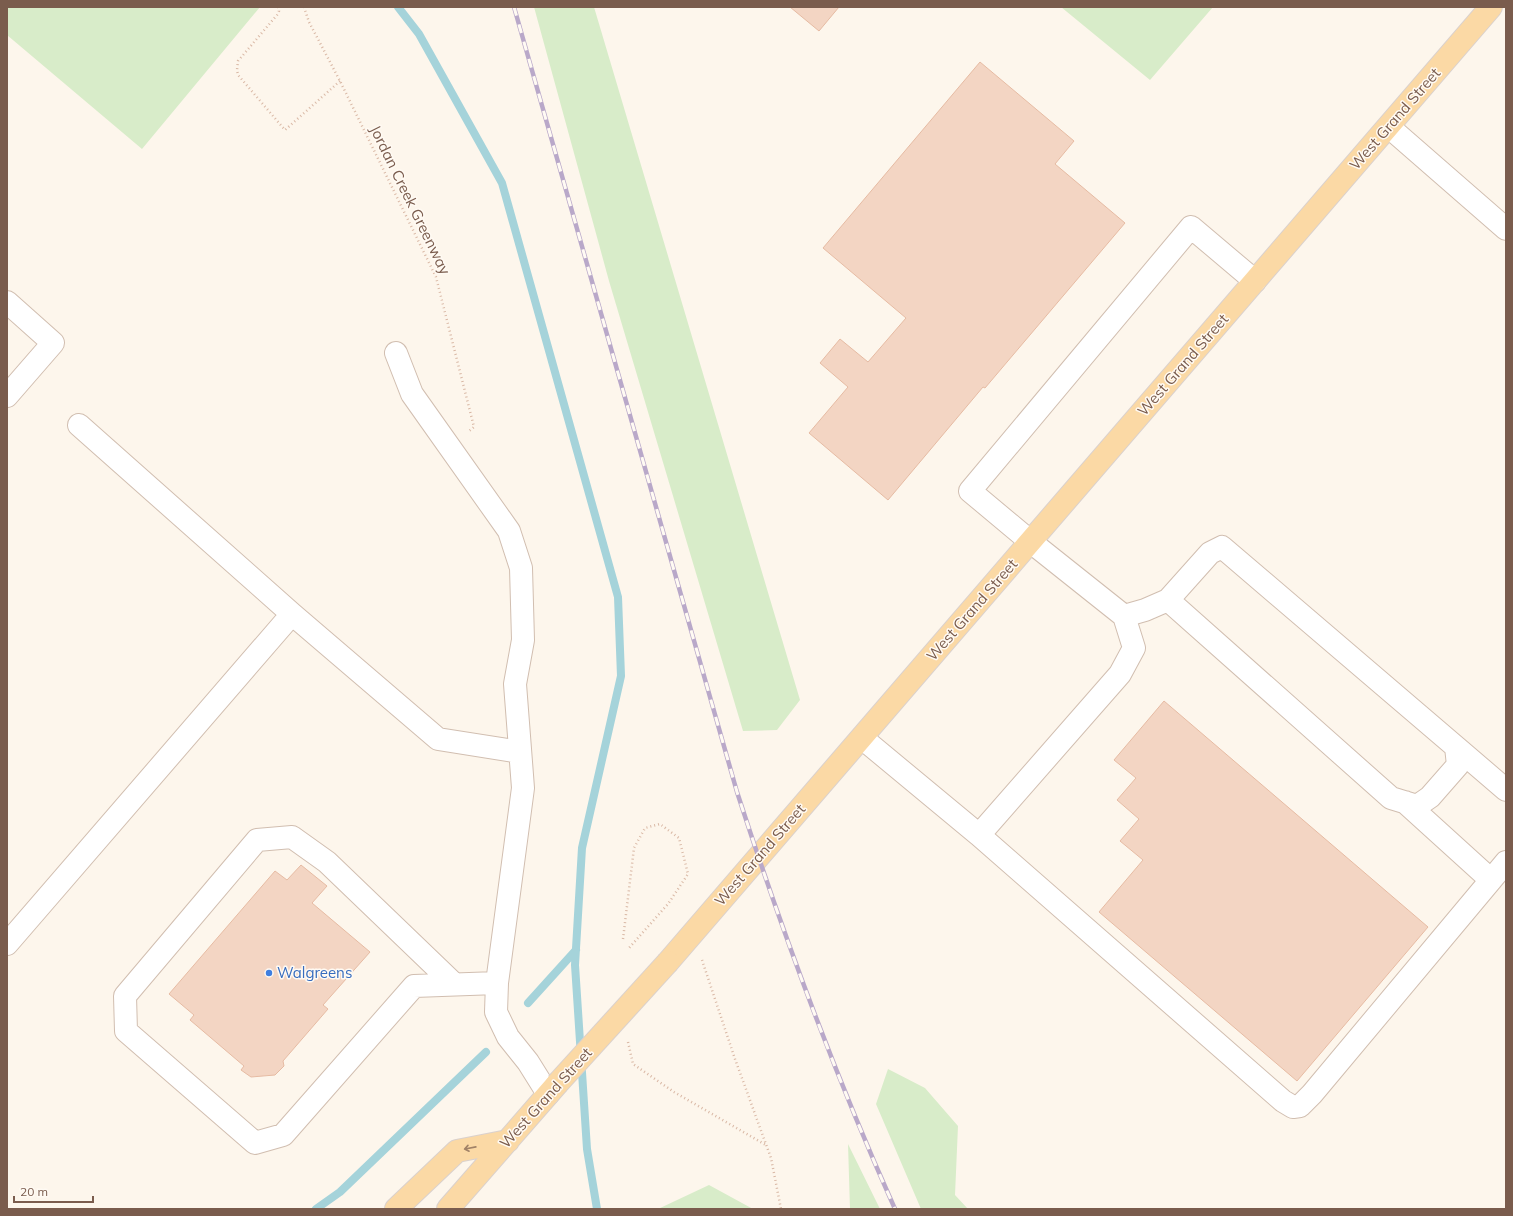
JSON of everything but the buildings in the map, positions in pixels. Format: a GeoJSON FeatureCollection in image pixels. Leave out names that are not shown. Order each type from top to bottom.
{"type":"FeatureCollection","features":[{"type":"Feature","properties":{"kind":"main road","name":"West Grand Street"},"geometry":{"type":"LineString","coordinates":[[448,1209],[553,1089],[668,962],[1491,7]]}},
{"type":"Feature","properties":{"kind":"main road"},"geometry":{"type":"LineString","coordinates":[[396,1209],[457,1151],[508,1141]]}},
{"type":"Feature","properties":{"kind":"main road"},"geometry":{"type":"LineString","coordinates":[[457,1209],[508,1141]]}},
{"type":"Feature","properties":{"kind":"street"},"geometry":{"type":"LineString","coordinates":[[1388,126],[1506,229]]}},
{"type":"Feature","properties":{"kind":"street"},"geometry":{"type":"LineString","coordinates":[[979,835],[1120,674],[1134,648],[1124,616],[1030,542],[970,491],[1191,228],[1255,281]]}},
{"type":"Feature","properties":{"kind":"street"},"geometry":{"type":"LineString","coordinates":[[7,302],[53,344],[7,396]]}},
{"type":"Feature","properties":{"kind":"street"},"geometry":{"type":"LineString","coordinates":[[396,354],[412,394],[509,531],[521,568],[523,640],[515,684],[523,788],[497,983],[496,1012],[508,1037],[528,1062],[553,1089]]}},
{"type":"Feature","properties":{"kind":"street"},"geometry":{"type":"LineString","coordinates":[[79,426],[292,614],[438,738],[520,752]]}},
{"type":"Feature","properties":{"kind":"street"},"geometry":{"type":"LineString","coordinates":[[1124,616],[1145,610],[1168,600],[1210,553],[1222,547],[1506,790]]}},
{"type":"Feature","properties":{"kind":"street"},"geometry":{"type":"LineString","coordinates":[[1168,600],[1391,798],[1417,806],[1430,797],[1458,765],[1456,747]]}},
{"type":"Feature","properties":{"kind":"street"},"geometry":{"type":"LineString","coordinates":[[7,944],[292,614]]}},
{"type":"Feature","properties":{"kind":"street"},"geometry":{"type":"LineString","coordinates":[[862,738],[979,835],[1293,1108],[1300,1106],[1312,1094],[1506,862]]}},
{"type":"Feature","properties":{"kind":"street"},"geometry":{"type":"LineString","coordinates":[[1405,802],[1492,880]]}},
{"type":"Feature","properties":{"kind":"street"},"geometry":{"type":"LineString","coordinates":[[454,984],[327,862],[292,837],[257,840],[125,996],[126,1030],[255,1143],[283,1135],[414,986],[497,983]]}},
{"type":"Feature","properties":{"kind":"path"},"geometry":{"type":"LineString","coordinates":[[278,7],[279,11],[277,15],[238,61],[238,75],[285,130],[340,81]]}},
{"type":"Feature","properties":{"kind":"path","name":"Jordan Creek Greenway"},"geometry":{"type":"LineString","coordinates":[[304,7],[309,22],[340,81],[436,277],[474,427],[448,445]]}},
{"type":"Feature","properties":{"kind":"path"},"geometry":{"type":"LineString","coordinates":[[622,939],[634,848],[645,828],[660,824],[679,838],[688,874],[668,904],[629,948]]}},
{"type":"Feature","properties":{"kind":"path"},"geometry":{"type":"LineString","coordinates":[[702,958],[771,1158],[781,1209]]}},
{"type":"Feature","properties":{"kind":"path"},"geometry":{"type":"LineString","coordinates":[[628,1041],[632,1064],[674,1092],[766,1145]]}},
{"type":"Feature","properties":{"kind":"green space"},"geometry":{"type":"Polygon","coordinates":[[[7,7],[260,7],[142,149],[7,35],[7,7]]]}},
{"type":"Feature","properties":{"kind":"green space"},"geometry":{"type":"Polygon","coordinates":[[[534,7],[594,7],[800,700],[777,730],[743,731],[609,281],[534,7]]]}},
{"type":"Feature","properties":{"kind":"green space"},"geometry":{"type":"Polygon","coordinates":[[[1061,7],[1213,7],[1150,80],[1061,7]]]}},
{"type":"Feature","properties":{"kind":"green space"},"geometry":{"type":"Polygon","coordinates":[[[888,1069],[925,1088],[958,1126],[955,1195],[968,1209],[921,1209],[876,1104],[888,1069]]]}},
{"type":"Feature","properties":{"kind":"green space"},"geometry":{"type":"Polygon","coordinates":[[[848,1144],[880,1209],[850,1209],[848,1144]]]}},
{"type":"Feature","properties":{"kind":"green space"},"geometry":{"type":"Polygon","coordinates":[[[709,1185],[753,1209],[658,1209],[709,1185]]]}},
{"type":"Feature","properties":{"kind":"waterway"},"geometry":{"type":"LineString","coordinates":[[398,7],[419,34],[502,183],[618,597],[621,676],[582,848],[575,965],[587,1149],[597,1209]]}},
{"type":"Feature","properties":{"kind":"waterway"},"geometry":{"type":"LineString","coordinates":[[528,1003],[576,950]]}},
{"type":"Feature","properties":{"kind":"waterway"},"geometry":{"type":"LineString","coordinates":[[316,1209],[340,1192],[486,1052]]}},
{"type":"Feature","properties":{"kind":"railway"},"geometry":{"type":"LineString","coordinates":[[514,7],[737,792],[810,1003],[851,1106],[895,1209]]}},
{"type":"Feature","properties":{"kind":"place","name":"Walgreens"},"geometry":{"type":"Point","coordinates":[269,973]}}]}
